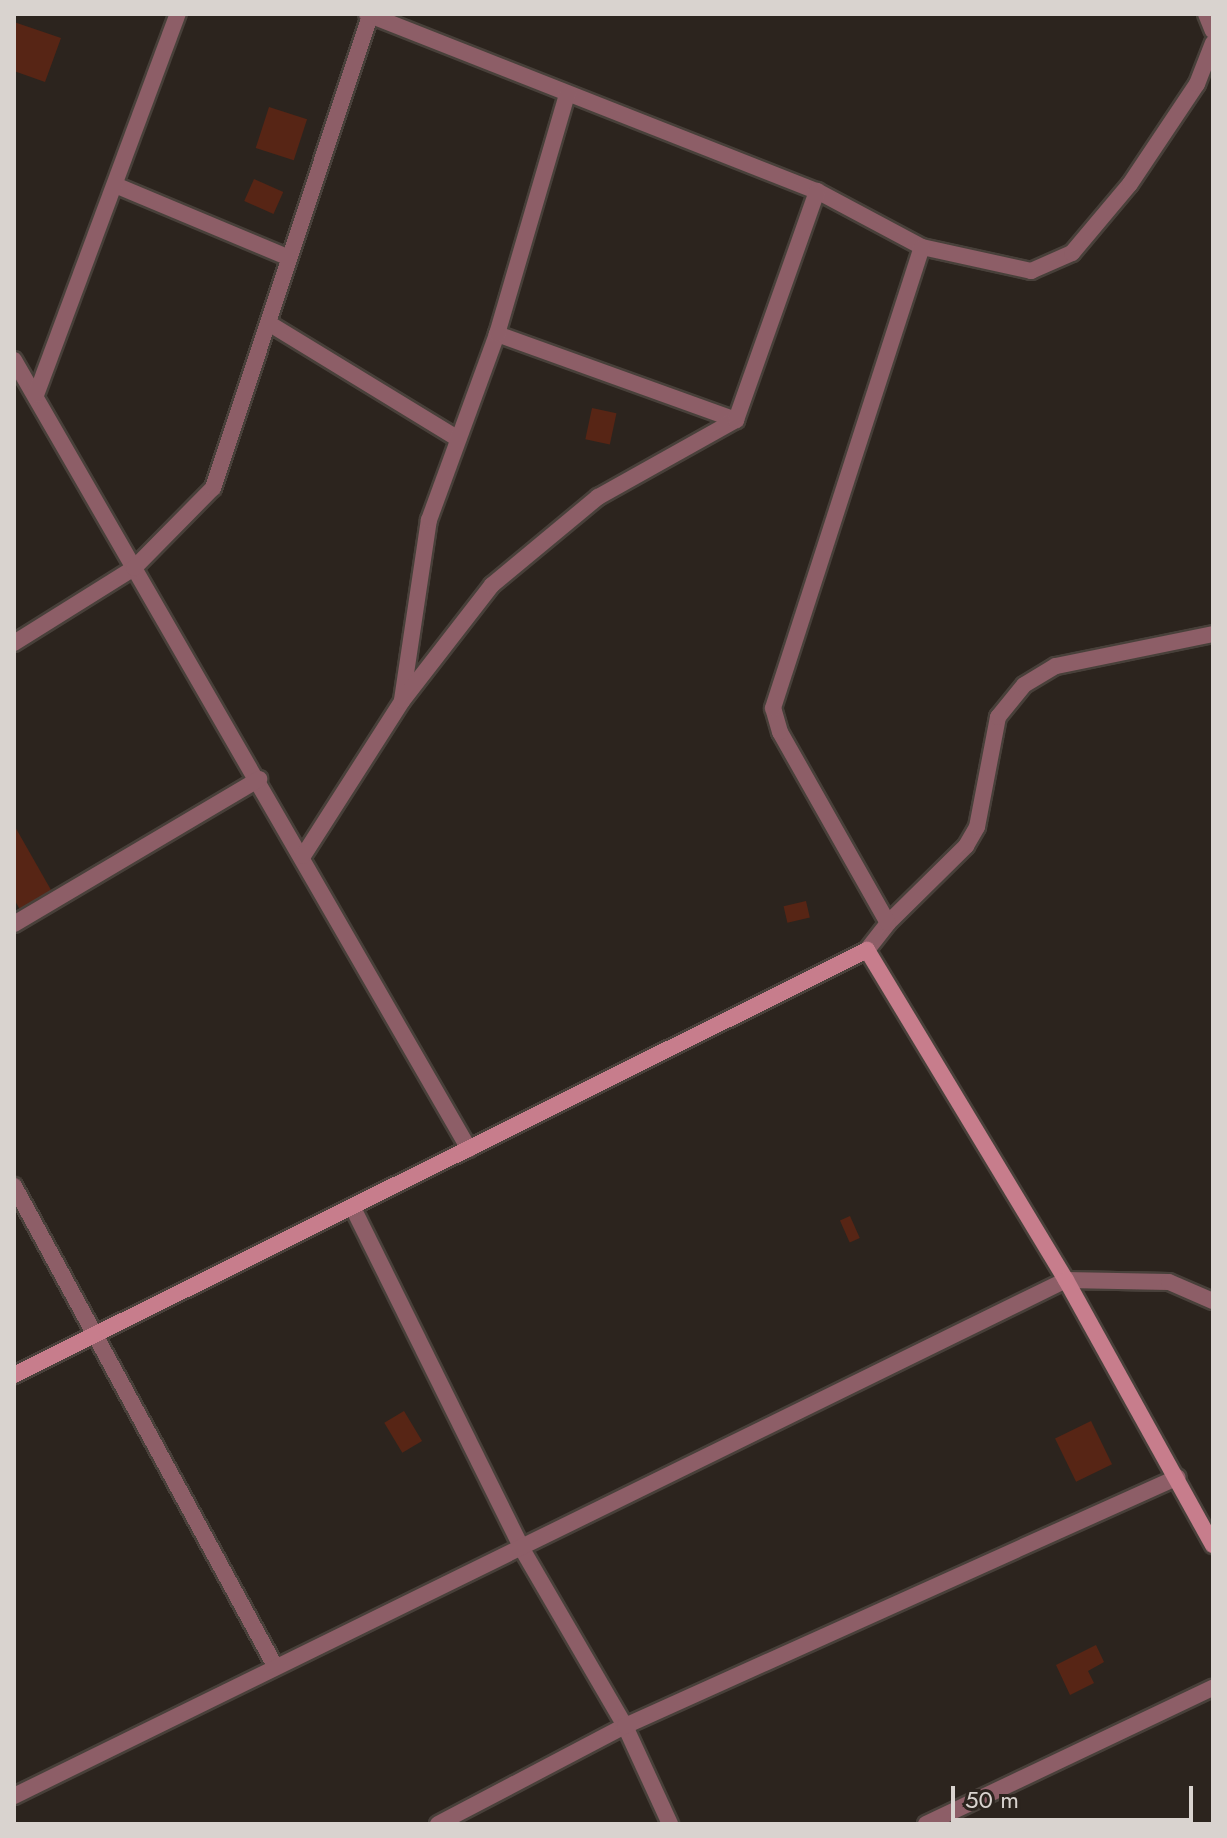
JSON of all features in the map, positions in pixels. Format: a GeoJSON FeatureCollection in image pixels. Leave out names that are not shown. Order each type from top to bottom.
{"type":"FeatureCollection","features":[{"type":"Feature","properties":{"kind":"street"},"geometry":{"type":"LineString","coordinates":[[36,395],[178,14]]}},
{"type":"Feature","properties":{"kind":"street"},"geometry":{"type":"LineString","coordinates":[[14,643],[134,568],[213,488],[270,324],[287,257],[368,14],[817,191],[922,247],[1031,271],[1072,253],[1197,84],[1213,43]]}},
{"type":"Feature","properties":{"kind":"street"},"geometry":{"type":"LineString","coordinates":[[1206,14],[1213,31]]}},
{"type":"Feature","properties":{"kind":"street"},"geometry":{"type":"LineString","coordinates":[[402,701],[429,520],[497,334],[567,94]]}},
{"type":"Feature","properties":{"kind":"street"},"geometry":{"type":"LineString","coordinates":[[115,185],[287,257]]}},
{"type":"Feature","properties":{"kind":"street"},"geometry":{"type":"LineString","coordinates":[[303,856],[402,701],[492,585],[598,497],[736,420],[817,191]]}},
{"type":"Feature","properties":{"kind":"street"},"geometry":{"type":"LineString","coordinates":[[888,923],[780,732],[773,708],[922,247]]}},
{"type":"Feature","properties":{"kind":"street"},"geometry":{"type":"LineString","coordinates":[[270,324],[457,438]]}},
{"type":"Feature","properties":{"kind":"street"},"geometry":{"type":"LineString","coordinates":[[497,334],[736,420]]}},
{"type":"Feature","properties":{"kind":"street"},"geometry":{"type":"LineString","coordinates":[[14,360],[259,779],[469,1149]]}},
{"type":"Feature","properties":{"kind":"street"},"geometry":{"type":"LineString","coordinates":[[14,1375],[354,1210],[469,1149],[867,950],[888,923],[966,846],[977,827],[998,717],[1024,685],[1056,666],[1213,634]]}},
{"type":"Feature","properties":{"kind":"street"},"geometry":{"type":"LineString","coordinates":[[14,924],[259,779]]}},
{"type":"Feature","properties":{"kind":"street"},"geometry":{"type":"LineString","coordinates":[[867,950],[1066,1280],[1213,1545]]}},
{"type":"Feature","properties":{"kind":"street"},"geometry":{"type":"LineString","coordinates":[[14,1186],[275,1666]]}},
{"type":"Feature","properties":{"kind":"street"},"geometry":{"type":"LineString","coordinates":[[354,1210],[522,1549],[625,1726],[670,1824]]}},
{"type":"Feature","properties":{"kind":"street"},"geometry":{"type":"LineString","coordinates":[[14,1796],[1066,1280],[1169,1282],[1213,1301]]}},
{"type":"Feature","properties":{"kind":"street"},"geometry":{"type":"LineString","coordinates":[[438,1824],[625,1726],[1178,1477]]}},
{"type":"Feature","properties":{"kind":"street"},"geometry":{"type":"LineString","coordinates":[[926,1824],[1213,1688]]}},
{"type":"Feature","properties":{"kind":"building"},"geometry":{"type":"Polygon","coordinates":[[[14,22],[61,38],[45,82],[14,71],[14,22]]]}},
{"type":"Feature","properties":{"kind":"building"},"geometry":{"type":"Polygon","coordinates":[[[269,107],[307,119],[294,160],[256,148],[269,107]]]}},
{"type":"Feature","properties":{"kind":"building"},"geometry":{"type":"Polygon","coordinates":[[[254,179],[283,192],[273,214],[244,201],[254,179]]]}},
{"type":"Feature","properties":{"kind":"building"},"geometry":{"type":"Polygon","coordinates":[[[592,408],[616,413],[610,444],[585,439],[592,408]]]}},
{"type":"Feature","properties":{"kind":"building"},"geometry":{"type":"Polygon","coordinates":[[[14,825],[55,897],[23,915],[14,899],[14,825]]]}},
{"type":"Feature","properties":{"kind":"building"},"geometry":{"type":"Polygon","coordinates":[[[806,901],[810,918],[787,923],[784,906],[806,901]]]}},
{"type":"Feature","properties":{"kind":"building"},"geometry":{"type":"Polygon","coordinates":[[[850,1216],[860,1238],[850,1242],[840,1220],[850,1216]]]}},
{"type":"Feature","properties":{"kind":"building"},"geometry":{"type":"Polygon","coordinates":[[[404,1411],[422,1441],[402,1453],[384,1423],[404,1411]]]}},
{"type":"Feature","properties":{"kind":"building"},"geometry":{"type":"Polygon","coordinates":[[[1091,1421],[1112,1464],[1076,1482],[1055,1439],[1091,1421]]]}},
{"type":"Feature","properties":{"kind":"building"},"geometry":{"type":"Polygon","coordinates":[[[1096,1645],[1104,1662],[1088,1671],[1094,1683],[1070,1695],[1056,1665],[1096,1645]]]}}]}
